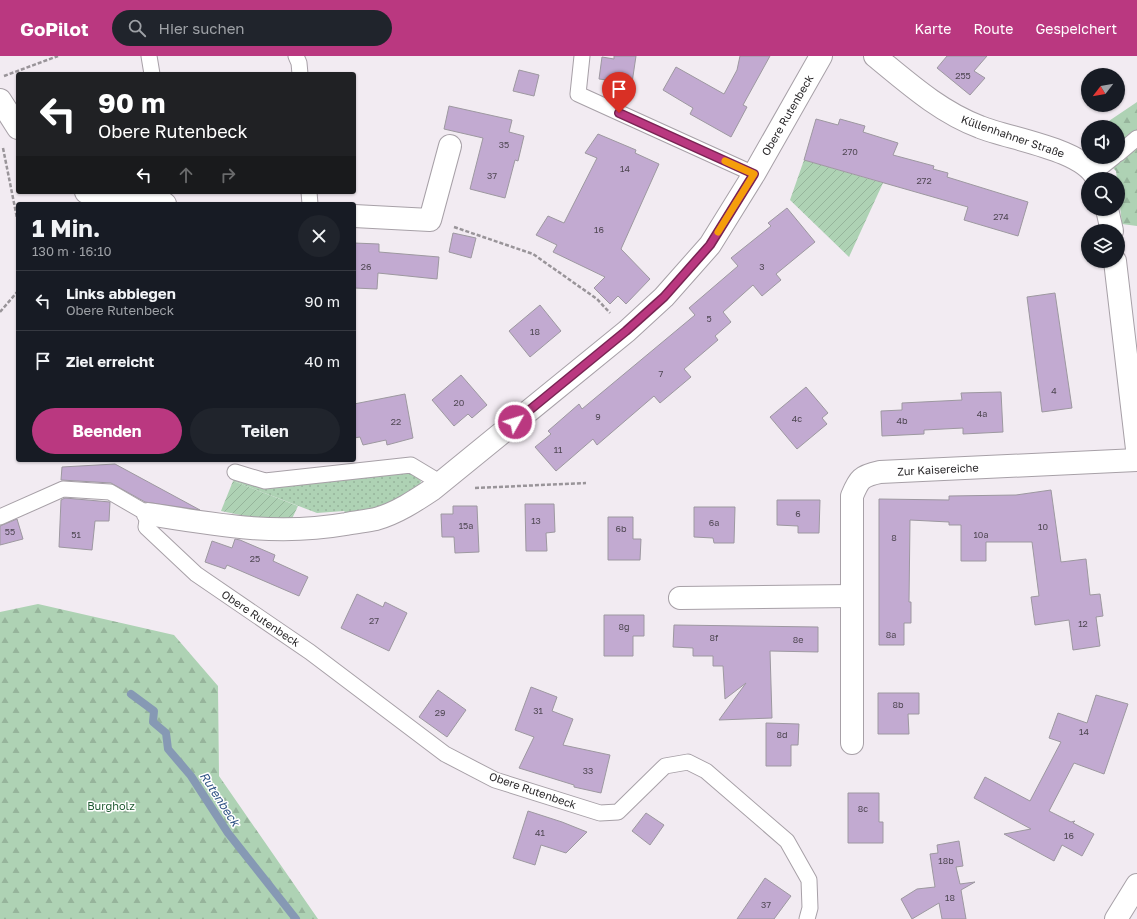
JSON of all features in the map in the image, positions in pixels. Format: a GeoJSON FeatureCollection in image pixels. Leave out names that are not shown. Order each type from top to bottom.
{"type":"FeatureCollection","features":[{"type":"Feature","properties":{"kind":"street","name":"Obere Rutenbeck"},"geometry":{"type":"LineString","coordinates":[[148,514],[207,524],[267,530],[322,528],[376,519],[401,509],[441,483],[626,331],[664,297],[710,245],[754,174],[821,56]]}},
{"type":"Feature","properties":{"kind":"street","name":"Küllenhahner Straße"},"geometry":{"type":"LineString","coordinates":[[875,56],[925,97],[953,115],[980,128],[1049,148],[1078,160],[1091,172]]}},
{"type":"Feature","properties":{"kind":"street"},"geometry":{"type":"LineString","coordinates":[[356,216],[430,220],[450,146]]}},
{"type":"Feature","properties":{"kind":"street"},"geometry":{"type":"LineString","coordinates":[[95,194],[116,199],[145,202]]}},
{"type":"Feature","properties":{"kind":"street"},"geometry":{"type":"LineString","coordinates":[[1117,268],[1137,449]]}},
{"type":"Feature","properties":{"kind":"street","name":"Zur Kaisereiche"},"geometry":{"type":"LineString","coordinates":[[852,743],[852,496],[858,483],[864,475],[880,472],[1137,460]]}},
{"type":"Feature","properties":{"kind":"street"},"geometry":{"type":"LineString","coordinates":[[680,598],[852,596]]}},
{"type":"Feature","properties":{"kind":"street"},"geometry":{"type":"LineString","coordinates":[[1116,919],[1137,885]]}},
{"type":"Feature","properties":{"kind":"lane"},"geometry":{"type":"LineString","coordinates":[[149,56],[152,72]]}},
{"type":"Feature","properties":{"kind":"lane"},"geometry":{"type":"LineString","coordinates":[[296,56],[299,63],[300,72]]}},
{"type":"Feature","properties":{"kind":"lane"},"geometry":{"type":"LineString","coordinates":[[582,56],[578,94],[754,174]]}},
{"type":"Feature","properties":{"kind":"lane"},"geometry":{"type":"LineString","coordinates":[[1125,148],[1137,138]]}},
{"type":"Feature","properties":{"kind":"lane"},"geometry":{"type":"LineString","coordinates":[[1099,172],[1107,164]]}},
{"type":"Feature","properties":{"kind":"lane"},"geometry":{"type":"LineString","coordinates":[[235,472],[265,481],[411,465],[441,483]]}},
{"type":"Feature","properties":{"kind":"lane","name":"Obere Rutenbeck"},"geometry":{"type":"LineString","coordinates":[[0,517],[64,489],[110,492],[148,514],[146,527],[196,574],[310,652],[445,754],[495,780],[600,812],[618,812],[665,766],[688,762],[706,771],[787,841],[809,880],[810,908],[807,919]]}},
{"type":"Feature","properties":{"kind":"path"},"geometry":{"type":"LineString","coordinates":[[0,77],[58,56]]}},
{"type":"Feature","properties":{"kind":"path"},"geometry":{"type":"LineString","coordinates":[[9,115],[3,122],[1,131],[16,212]]}},
{"type":"Feature","properties":{"kind":"path"},"geometry":{"type":"LineString","coordinates":[[430,220],[533,254],[597,299],[626,331]]}},
{"type":"Feature","properties":{"kind":"path"},"geometry":{"type":"LineString","coordinates":[[0,312],[16,293]]}},
{"type":"Feature","properties":{"kind":"path"},"geometry":{"type":"LineString","coordinates":[[471,488],[586,483]]}},
{"type":"Feature","properties":{"kind":"green space"},"geometry":{"type":"Polygon","coordinates":[[[1137,102],[1137,226],[1122,224],[1121,216],[1125,216],[1125,172],[1116,172],[1109,164],[1125,164],[1125,120],[1110,120],[1122,112],[1125,112],[1125,110],[1137,102]]]}},
{"type":"Feature","properties":{"kind":"green space"},"geometry":{"type":"Polygon","coordinates":[[[804,160],[883,183],[849,257],[790,200],[804,160]]]}},
{"type":"Feature","properties":{"kind":"green space"},"geometry":{"type":"Polygon","coordinates":[[[408,471],[421,481],[418,489],[411,495],[402,501],[380,509],[349,517],[344,511],[317,513],[233,481],[234,477],[271,487],[337,481],[408,471]]]}},
{"type":"Feature","properties":{"kind":"green space"},"geometry":{"type":"Polygon","coordinates":[[[233,481],[298,506],[289,525],[221,511],[233,481]]]}},
{"type":"Feature","properties":{"kind":"green space","name":"Burgholz"},"geometry":{"type":"Polygon","coordinates":[[[38,604],[174,635],[218,686],[219,776],[318,919],[0,919],[0,612],[38,604]]]}},
{"type":"Feature","properties":{"kind":"building"},"geometry":{"type":"Polygon","coordinates":[[[614,56],[636,56],[632,83],[599,79],[602,57],[614,59],[614,56]]]}},
{"type":"Feature","properties":{"kind":"building"},"geometry":{"type":"Polygon","coordinates":[[[740,56],[770,56],[743,105],[747,107],[731,137],[690,114],[693,108],[663,90],[676,67],[724,94],[737,70],[740,56]]]}},
{"type":"Feature","properties":{"kind":"building"},"geometry":{"type":"Polygon","coordinates":[[[947,56],[987,56],[974,71],[985,78],[970,95],[937,68],[947,56]]]}},
{"type":"Feature","properties":{"kind":"building"},"geometry":{"type":"Polygon","coordinates":[[[519,70],[539,75],[534,96],[513,91],[519,70]]]}},
{"type":"Feature","properties":{"kind":"building"},"geometry":{"type":"Polygon","coordinates":[[[449,106],[512,120],[509,132],[524,136],[518,161],[515,160],[505,198],[470,189],[483,138],[444,129],[449,106]]]}},
{"type":"Feature","properties":{"kind":"building"},"geometry":{"type":"Polygon","coordinates":[[[816,119],[838,125],[840,119],[865,126],[863,132],[898,143],[893,155],[934,166],[933,169],[948,173],[947,177],[1028,202],[1018,236],[964,220],[968,207],[804,160],[816,119]]]}},
{"type":"Feature","properties":{"kind":"building"},"geometry":{"type":"Polygon","coordinates":[[[598,134],[636,150],[635,153],[659,164],[621,249],[650,279],[626,304],[618,296],[610,304],[594,288],[605,277],[553,252],[557,245],[536,235],[548,216],[564,223],[597,158],[585,153],[598,134]]]}},
{"type":"Feature","properties":{"kind":"building"},"geometry":{"type":"Polygon","coordinates":[[[787,208],[815,242],[776,274],[781,280],[762,296],[753,285],[723,312],[731,322],[715,336],[718,340],[684,369],[691,377],[660,403],[654,396],[597,445],[593,439],[556,471],[535,447],[551,434],[548,431],[579,404],[582,409],[695,315],[689,308],[738,266],[731,258],[771,226],[768,223],[787,208]]]}},
{"type":"Feature","properties":{"kind":"building"},"geometry":{"type":"Polygon","coordinates":[[[453,233],[476,238],[471,258],[449,252],[453,233]]]}},
{"type":"Feature","properties":{"kind":"building"},"geometry":{"type":"Polygon","coordinates":[[[356,243],[379,244],[379,252],[439,257],[437,279],[378,273],[377,289],[356,288],[356,243]]]}},
{"type":"Feature","properties":{"kind":"building"},"geometry":{"type":"Polygon","coordinates":[[[1055,293],[1072,408],[1042,412],[1027,297],[1055,293]]]}},
{"type":"Feature","properties":{"kind":"building"},"geometry":{"type":"Polygon","coordinates":[[[540,305],[561,331],[530,357],[509,331],[540,305]]]}},
{"type":"Feature","properties":{"kind":"building"},"geometry":{"type":"Polygon","coordinates":[[[461,375],[487,405],[472,418],[468,414],[454,426],[432,400],[461,375]]]}},
{"type":"Feature","properties":{"kind":"building"},"geometry":{"type":"Polygon","coordinates":[[[806,387],[828,413],[822,418],[827,424],[797,449],[770,417],[806,387]]]}},
{"type":"Feature","properties":{"kind":"building"},"geometry":{"type":"Polygon","coordinates":[[[1001,392],[1003,432],[963,434],[963,428],[924,430],[924,434],[882,436],[881,411],[902,410],[902,403],[962,400],[961,393],[1001,392]]]}},
{"type":"Feature","properties":{"kind":"building"},"geometry":{"type":"Polygon","coordinates":[[[405,394],[413,438],[387,445],[386,440],[363,445],[360,437],[356,438],[356,404],[405,394]]]}},
{"type":"Feature","properties":{"kind":"building"},"geometry":{"type":"Polygon","coordinates":[[[115,464],[200,510],[145,502],[111,483],[61,480],[62,467],[115,464]]]}},
{"type":"Feature","properties":{"kind":"building"},"geometry":{"type":"Polygon","coordinates":[[[1051,490],[1061,562],[1086,559],[1090,595],[1100,594],[1103,616],[1096,617],[1100,646],[1073,650],[1069,620],[1035,625],[1031,597],[1039,596],[1032,542],[986,542],[986,561],[961,561],[961,525],[949,525],[949,522],[910,520],[909,602],[911,602],[911,623],[904,623],[904,645],[879,645],[879,499],[949,500],[949,496],[1016,495],[1051,490]]]}},
{"type":"Feature","properties":{"kind":"building"},"geometry":{"type":"Polygon","coordinates":[[[65,498],[110,502],[109,521],[95,521],[92,550],[59,547],[61,500],[65,498]]]}},
{"type":"Feature","properties":{"kind":"building"},"geometry":{"type":"Polygon","coordinates":[[[777,500],[820,500],[819,533],[798,533],[798,526],[777,525],[777,500]]]}},
{"type":"Feature","properties":{"kind":"building"},"geometry":{"type":"Polygon","coordinates":[[[525,504],[554,504],[555,532],[546,533],[547,551],[526,551],[525,504]]]}},
{"type":"Feature","properties":{"kind":"building"},"geometry":{"type":"Polygon","coordinates":[[[453,506],[477,506],[479,552],[455,553],[454,537],[442,537],[441,514],[453,514],[453,506]]]}},
{"type":"Feature","properties":{"kind":"building"},"geometry":{"type":"Polygon","coordinates":[[[694,507],[735,507],[734,543],[714,543],[713,538],[694,537],[694,507]]]}},
{"type":"Feature","properties":{"kind":"building"},"geometry":{"type":"Polygon","coordinates":[[[608,517],[633,517],[633,539],[641,539],[640,560],[608,560],[608,517]]]}},
{"type":"Feature","properties":{"kind":"building"},"geometry":{"type":"Polygon","coordinates":[[[17,519],[23,539],[0,545],[0,526],[17,519]]]}},
{"type":"Feature","properties":{"kind":"building"},"geometry":{"type":"Polygon","coordinates":[[[235,539],[275,555],[273,561],[308,577],[299,596],[227,565],[225,569],[205,562],[212,541],[232,548],[235,539]]]}},
{"type":"Feature","properties":{"kind":"building"},"geometry":{"type":"Polygon","coordinates":[[[357,594],[383,607],[385,602],[407,613],[389,651],[341,628],[357,594]]]}},
{"type":"Feature","properties":{"kind":"building"},"geometry":{"type":"Polygon","coordinates":[[[604,615],[644,615],[644,636],[633,636],[633,656],[604,656],[604,615]]]}},
{"type":"Feature","properties":{"kind":"building"},"geometry":{"type":"Polygon","coordinates":[[[674,625],[818,627],[818,652],[770,651],[772,718],[719,720],[746,683],[725,699],[723,666],[713,666],[713,656],[693,656],[693,648],[673,647],[674,625]]]}},
{"type":"Feature","properties":{"kind":"building"},"geometry":{"type":"Polygon","coordinates":[[[531,687],[557,697],[552,711],[573,719],[563,745],[610,755],[601,793],[574,787],[574,785],[519,768],[534,737],[515,730],[531,687]]]}},
{"type":"Feature","properties":{"kind":"building"},"geometry":{"type":"Polygon","coordinates":[[[438,690],[466,710],[447,737],[419,717],[438,690]]]}},
{"type":"Feature","properties":{"kind":"building"},"geometry":{"type":"Polygon","coordinates":[[[878,693],[919,693],[919,714],[908,714],[909,734],[878,734],[878,693]]]}},
{"type":"Feature","properties":{"kind":"building"},"geometry":{"type":"Polygon","coordinates":[[[1096,695],[1128,704],[1104,774],[1074,763],[1049,811],[1071,822],[1075,821],[1073,823],[1094,834],[1082,856],[1062,845],[1054,861],[1004,834],[1031,829],[974,798],[985,777],[1030,801],[1061,742],[1049,738],[1058,713],[1087,723],[1096,695]]]}},
{"type":"Feature","properties":{"kind":"building"},"geometry":{"type":"Polygon","coordinates":[[[766,723],[799,724],[798,745],[791,745],[791,766],[766,766],[766,723]]]}},
{"type":"Feature","properties":{"kind":"building"},"geometry":{"type":"Polygon","coordinates":[[[848,793],[879,793],[879,822],[883,822],[883,843],[848,843],[848,793]]]}},
{"type":"Feature","properties":{"kind":"building"},"geometry":{"type":"Polygon","coordinates":[[[528,811],[587,832],[566,853],[541,845],[535,865],[513,858],[528,811]]]}},
{"type":"Feature","properties":{"kind":"building"},"geometry":{"type":"Polygon","coordinates":[[[646,813],[664,825],[650,845],[632,831],[646,813]]]}},
{"type":"Feature","properties":{"kind":"building"},"geometry":{"type":"Polygon","coordinates":[[[959,841],[963,866],[956,867],[960,884],[975,882],[961,890],[966,919],[942,919],[939,903],[912,919],[901,899],[917,889],[935,887],[930,854],[938,853],[937,845],[959,841]]]}},
{"type":"Feature","properties":{"kind":"building"},"geometry":{"type":"Polygon","coordinates":[[[765,878],[791,896],[774,919],[737,919],[765,878]]]}},
{"type":"Feature","properties":{"kind":"waterway","name":"Rutenbeck"},"geometry":{"type":"LineString","coordinates":[[131,694],[154,711],[153,722],[166,733],[168,749],[191,776],[228,833],[296,919]]}},
{"type":"Feature","properties":{"kind":"slow traffic"},"geometry":{"type":"LineString","coordinates":[[718,232],[754,174],[725,161]]}},
{"type":"Feature","properties":{"kind":"route"},"geometry":{"type":"LineString","coordinates":[[515,422],[626,331],[664,297],[710,245],[754,174],[619,113]]}}]}
